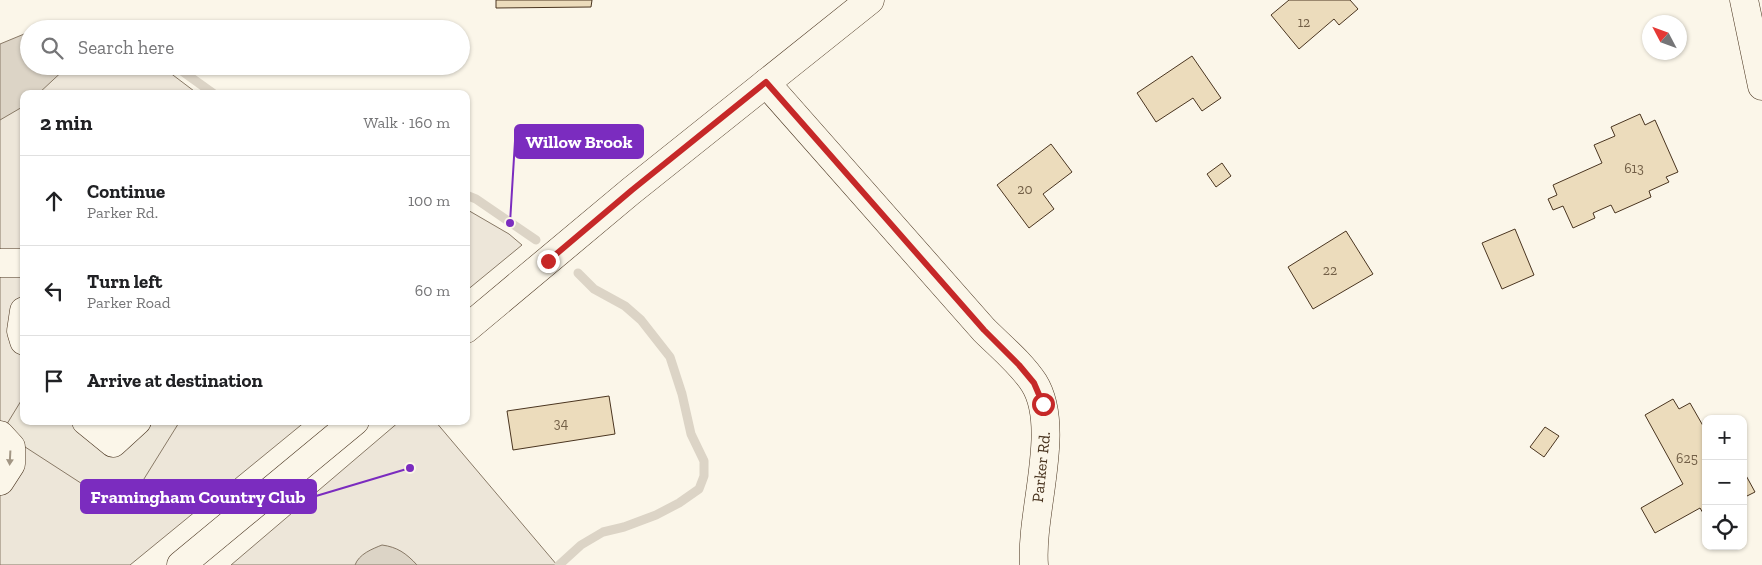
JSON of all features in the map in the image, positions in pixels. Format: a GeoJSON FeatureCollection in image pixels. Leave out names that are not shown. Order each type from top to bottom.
{"type":"FeatureCollection","features":[{"type":"Feature","properties":{"kind":"street"},"geometry":{"type":"LineString","coordinates":[[470,326],[632,190],[870,0]]}},
{"type":"Feature","properties":{"kind":"street"},"geometry":{"type":"LineString","coordinates":[[1744,0],[1762,86]]}},
{"type":"Feature","properties":{"kind":"street","name":"Parker Rd."},"geometry":{"type":"LineString","coordinates":[[766,82],[984,330],[1034,383],[1043,404],[1046,428],[1045,451],[1034,527],[1034,565]]}},
{"type":"Feature","properties":{"kind":"street"},"geometry":{"type":"LineString","coordinates":[[0,263],[20,263]]}},
{"type":"Feature","properties":{"kind":"street"},"geometry":{"type":"LineString","coordinates":[[91,425],[113,443],[133,425]]}},
{"type":"Feature","properties":{"kind":"street"},"geometry":{"type":"LineString","coordinates":[[181,565],[350,425]]}},
{"type":"Feature","properties":{"kind":"street"},"geometry":{"type":"LineString","coordinates":[[0,435],[11,447],[11,464],[0,481]]}},
{"type":"Feature","properties":{"kind":"shaded area"},"geometry":{"type":"Polygon","coordinates":[[[20,36],[20,75],[58,75],[42,90],[20,90],[20,108],[0,120],[0,44],[20,36]]]}},
{"type":"Feature","properties":{"kind":"shaded area"},"geometry":{"type":"Polygon","coordinates":[[[0,59],[20,64],[20,75],[173,75],[193,90],[20,90],[20,425],[301,425],[130,565],[0,565],[0,59]]]}},
{"type":"Feature","properties":{"kind":"shaded area"},"geometry":{"type":"Polygon","coordinates":[[[470,211],[509,234],[522,245],[470,288],[470,211]]]}},
{"type":"Feature","properties":{"kind":"shaded area"},"geometry":{"type":"Polygon","coordinates":[[[20,403],[20,425],[178,425],[124,511],[2,432],[20,403]]]}},
{"type":"Feature","properties":{"kind":"shaded area"},"geometry":{"type":"Polygon","coordinates":[[[395,425],[438,425],[557,565],[231,565],[395,425]]]}},
{"type":"Feature","properties":{"kind":"shaded area"},"geometry":{"type":"Polygon","coordinates":[[[382,545],[401,551],[417,565],[355,565],[363,555],[382,545]]]}},
{"type":"Feature","properties":{"kind":"building"},"geometry":{"type":"Polygon","coordinates":[[[496,0],[592,0],[591,7],[496,8],[496,0]]]}},
{"type":"Feature","properties":{"kind":"building"},"geometry":{"type":"Polygon","coordinates":[[[1289,0],[1350,0],[1358,9],[1339,25],[1334,19],[1299,49],[1271,15],[1289,0]]]}},
{"type":"Feature","properties":{"kind":"building"},"geometry":{"type":"Polygon","coordinates":[[[1192,56],[1221,98],[1202,111],[1193,98],[1156,122],[1137,93],[1192,56]]]}},
{"type":"Feature","properties":{"kind":"building"},"geometry":{"type":"Polygon","coordinates":[[[1640,114],[1645,125],[1655,120],[1678,172],[1666,177],[1669,182],[1649,191],[1651,197],[1615,213],[1611,205],[1593,213],[1595,218],[1573,228],[1563,206],[1553,210],[1548,199],[1557,195],[1553,185],[1602,163],[1594,145],[1615,136],[1611,127],[1640,114]]]}},
{"type":"Feature","properties":{"kind":"building"},"geometry":{"type":"Polygon","coordinates":[[[1051,144],[1072,172],[1043,194],[1054,209],[1029,228],[997,185],[1051,144]]]}},
{"type":"Feature","properties":{"kind":"building"},"geometry":{"type":"Polygon","coordinates":[[[1222,163],[1231,176],[1216,187],[1207,174],[1222,163]]]}},
{"type":"Feature","properties":{"kind":"building"},"geometry":{"type":"Polygon","coordinates":[[[1515,229],[1534,275],[1502,289],[1482,243],[1515,229]]]}},
{"type":"Feature","properties":{"kind":"building"},"geometry":{"type":"Polygon","coordinates":[[[1346,231],[1373,274],[1313,309],[1288,267],[1346,231]]]}},
{"type":"Feature","properties":{"kind":"building"},"geometry":{"type":"Polygon","coordinates":[[[609,396],[615,434],[513,450],[507,411],[609,396]]]}},
{"type":"Feature","properties":{"kind":"building"},"geometry":{"type":"Polygon","coordinates":[[[1673,399],[1679,409],[1690,403],[1702,424],[1702,511],[1700,508],[1655,533],[1641,508],[1683,484],[1645,415],[1673,399]]]}},
{"type":"Feature","properties":{"kind":"building"},"geometry":{"type":"Polygon","coordinates":[[[1545,427],[1559,436],[1544,457],[1530,447],[1545,427]]]}},
{"type":"Feature","properties":{"kind":"building"},"geometry":{"type":"Polygon","coordinates":[[[1747,477],[1755,492],[1747,496],[1747,477]]]}},
{"type":"Feature","properties":{"kind":"waterway"},"geometry":{"type":"LineString","coordinates":[[188,75],[208,90]]}},
{"type":"Feature","properties":{"kind":"waterway"},"geometry":{"type":"LineString","coordinates":[[470,197],[536,240]]}},
{"type":"Feature","properties":{"kind":"waterway"},"geometry":{"type":"LineString","coordinates":[[559,565],[581,545],[603,532],[624,527],[656,515],[679,503],[699,489],[704,476],[704,461],[691,434],[682,394],[670,357],[641,320],[625,306],[594,289],[578,273]]}},
{"type":"Feature","properties":{"kind":"place","name":"Willow Brook"},"geometry":{"type":"Point","coordinates":[510,223]}},
{"type":"Feature","properties":{"kind":"place","name":"Framingham Country Club"},"geometry":{"type":"Point","coordinates":[410,468]}},
{"type":"Feature","properties":{"kind":"route"},"geometry":{"type":"LineString","coordinates":[[548,261],[632,190],[766,82],[984,330],[1019,365],[1034,383],[1043,404]]}}]}
